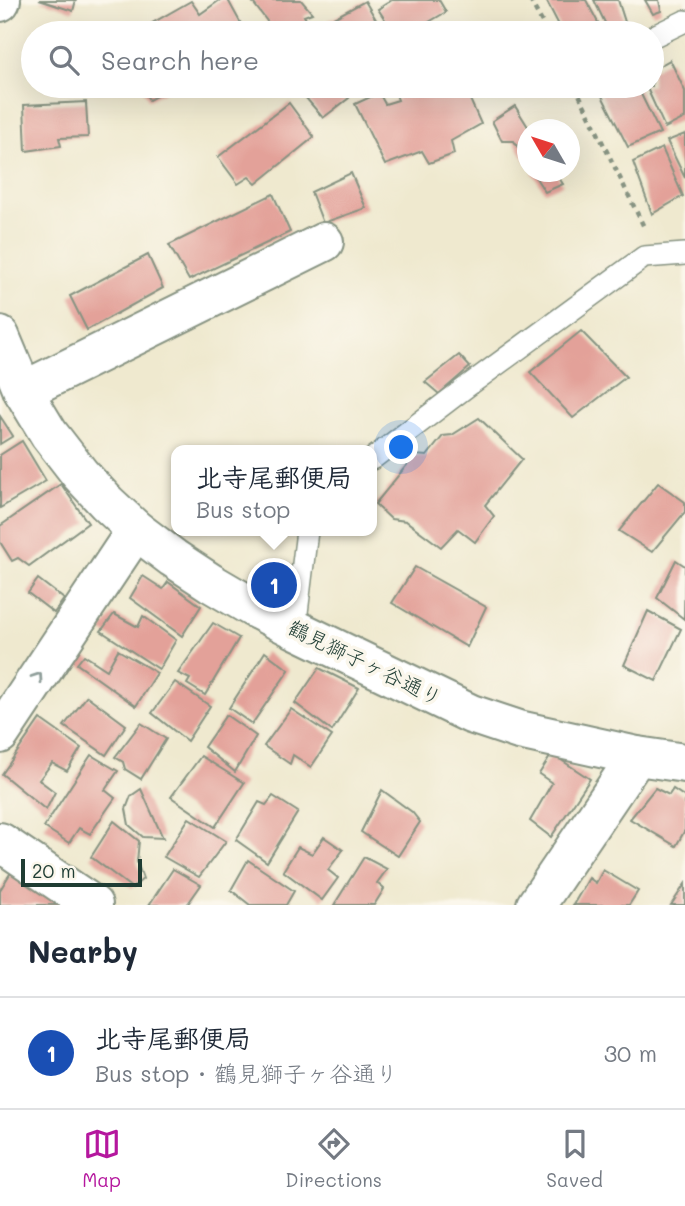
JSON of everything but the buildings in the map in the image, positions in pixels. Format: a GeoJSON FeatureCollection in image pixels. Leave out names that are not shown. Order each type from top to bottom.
{"type":"FeatureCollection","features":[{"type":"Feature","properties":{"kind":"street"},"geometry":{"type":"LineString","coordinates":[[23,391],[324,242]]}},
{"type":"Feature","properties":{"kind":"street","name":"鶴見獅子ヶ谷通り"},"geometry":{"type":"LineString","coordinates":[[0,336],[23,391],[49,434],[80,474],[136,530],[211,583],[295,629],[471,714],[519,730],[637,756],[685,763]]}},
{"type":"Feature","properties":{"kind":"street"},"geometry":{"type":"LineString","coordinates":[[0,734],[136,530]]}},
{"type":"Feature","properties":{"kind":"street"},"geometry":{"type":"LineString","coordinates":[[536,905],[637,756]]}},
{"type":"Feature","properties":{"kind":"street"},"geometry":{"type":"LineString","coordinates":[[0,842],[93,905]]}},
{"type":"Feature","properties":{"kind":"lane"},"geometry":{"type":"LineString","coordinates":[[664,31],[685,21]]}},
{"type":"Feature","properties":{"kind":"lane"},"geometry":{"type":"LineString","coordinates":[[377,455],[644,257],[685,254]]}},
{"type":"Feature","properties":{"kind":"lane"},"geometry":{"type":"LineString","coordinates":[[295,629],[306,536]]}},
{"type":"Feature","properties":{"kind":"path"},"geometry":{"type":"LineString","coordinates":[[530,0],[541,21]]}},
{"type":"Feature","properties":{"kind":"path"},"geometry":{"type":"LineString","coordinates":[[581,98],[658,256]]}},
{"type":"Feature","properties":{"kind":"place","name":"北寺尾郵便局"},"geometry":{"type":"Point","coordinates":[274,585]}}]}
